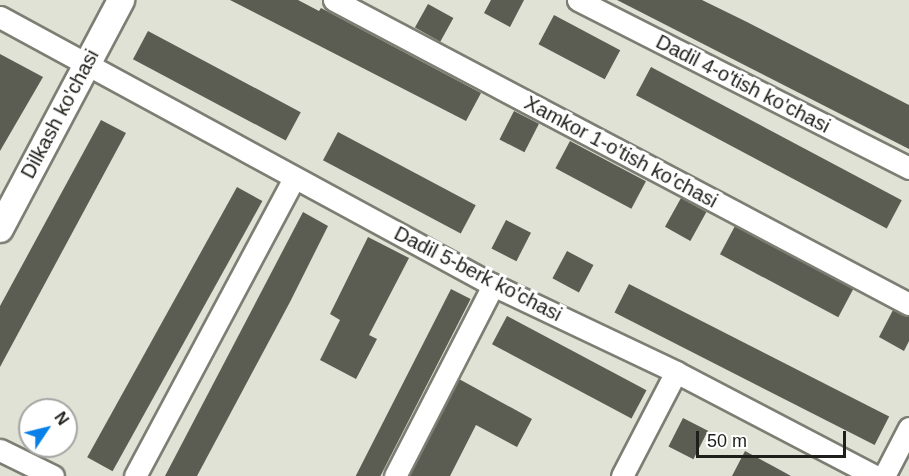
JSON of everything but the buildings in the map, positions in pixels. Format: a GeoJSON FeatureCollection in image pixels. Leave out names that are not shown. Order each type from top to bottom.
{"type":"FeatureCollection","features":[{"type":"Feature","properties":{"kind":"street","name":"Dilkash ko'chasi"},"geometry":{"type":"LineString","coordinates":[[0,229],[121,0]]}},
{"type":"Feature","properties":{"kind":"street","name":"Xamkor 1-o'tish ko'chasi"},"geometry":{"type":"LineString","coordinates":[[334,0],[909,304]]}},
{"type":"Feature","properties":{"kind":"street","name":"Dadil 4-o'tish ko'chasi"},"geometry":{"type":"LineString","coordinates":[[578,0],[909,168]]}},
{"type":"Feature","properties":{"kind":"street","name":"Dadil 5-berk ko'chasi"},"geometry":{"type":"LineString","coordinates":[[0,16],[493,285],[676,372],[875,476]]}},
{"type":"Feature","properties":{"kind":"street"},"geometry":{"type":"LineString","coordinates":[[135,476],[294,178]]}},
{"type":"Feature","properties":{"kind":"street"},"geometry":{"type":"LineString","coordinates":[[395,476],[493,285]]}},
{"type":"Feature","properties":{"kind":"street"},"geometry":{"type":"LineString","coordinates":[[622,476],[676,372]]}},
{"type":"Feature","properties":{"kind":"street"},"geometry":{"type":"LineString","coordinates":[[884,476],[909,428]]}},
{"type":"Feature","properties":{"kind":"street"},"geometry":{"type":"LineString","coordinates":[[0,450],[53,476]]}}]}
